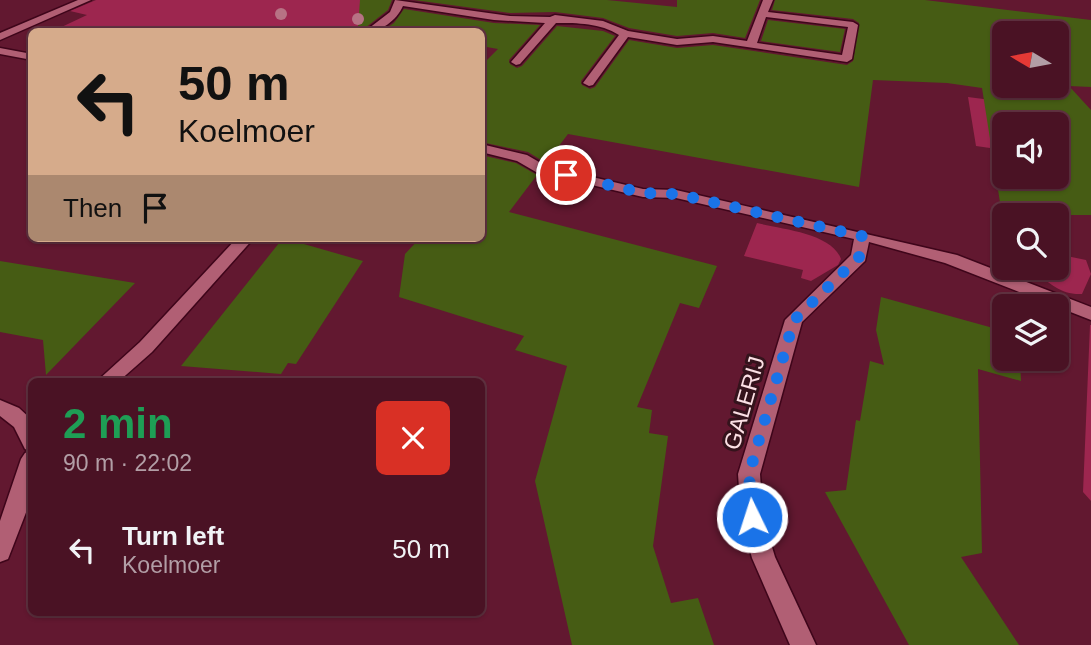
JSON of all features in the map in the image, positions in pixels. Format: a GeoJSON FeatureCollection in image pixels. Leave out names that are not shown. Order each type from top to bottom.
{"type":"FeatureCollection","features":[{"type":"Feature","properties":{"kind":"street"},"geometry":{"type":"LineString","coordinates":[[0,37],[86,0]]}},
{"type":"Feature","properties":{"kind":"street"},"geometry":{"type":"LineString","coordinates":[[751,45],[768,0]]}},
{"type":"Feature","properties":{"kind":"street"},"geometry":{"type":"LineString","coordinates":[[374,28],[394,13],[400,1],[527,20],[555,18],[615,27],[625,34],[677,42],[713,39],[847,59],[853,25],[763,14]]}},
{"type":"Feature","properties":{"kind":"street"},"geometry":{"type":"LineString","coordinates":[[516,62],[555,18]]}},
{"type":"Feature","properties":{"kind":"street"},"geometry":{"type":"LineString","coordinates":[[589,83],[625,34]]}},
{"type":"Feature","properties":{"kind":"street"},"geometry":{"type":"LineString","coordinates":[[0,51],[28,56]]}},
{"type":"Feature","properties":{"kind":"street"},"geometry":{"type":"LineString","coordinates":[[485,149],[522,158],[541,169],[643,193],[676,194],[862,236],[984,270],[1091,314]]}},
{"type":"Feature","properties":{"kind":"street","name":"GALERIJ"},"geometry":{"type":"LineString","coordinates":[[803,645],[764,558],[752,517],[749,474],[794,320],[859,257],[862,236]]}},
{"type":"Feature","properties":{"kind":"street"},"geometry":{"type":"LineString","coordinates":[[110,378],[146,347],[242,242]]}},
{"type":"Feature","properties":{"kind":"street"},"geometry":{"type":"LineString","coordinates":[[0,408],[10,412],[28,429]]}},
{"type":"Feature","properties":{"kind":"street"},"geometry":{"type":"LineString","coordinates":[[0,551],[28,474]]}},
{"type":"Feature","properties":{"kind":"shaded area"},"geometry":{"type":"Polygon","coordinates":[[[96,0],[386,0],[379,14],[359,28],[59,28],[87,15],[70,11],[96,0]]]}},
{"type":"Feature","properties":{"kind":"shaded area"},"geometry":{"type":"Polygon","coordinates":[[[968,97],[991,100],[1000,112],[992,112],[992,148],[976,146],[968,97]]]}},
{"type":"Feature","properties":{"kind":"shaded area"},"geometry":{"type":"Polygon","coordinates":[[[757,223],[817,238],[836,250],[841,259],[838,265],[811,281],[801,278],[803,270],[744,256],[757,223]]]}},
{"type":"Feature","properties":{"kind":"shaded area"},"geometry":{"type":"Polygon","coordinates":[[[1069,256],[1086,260],[1091,274],[1082,294],[1062,291],[1046,280],[1069,280],[1069,256]]]}},
{"type":"Feature","properties":{"kind":"shaded area"},"geometry":{"type":"Polygon","coordinates":[[[1091,325],[1091,501],[1083,492],[1091,325]]]}},
{"type":"Feature","properties":{"kind":"building"},"geometry":{"type":"Polygon","coordinates":[[[360,0],[392,0],[388,10],[365,28],[358,27],[360,0]]]}},
{"type":"Feature","properties":{"kind":"building"},"geometry":{"type":"Polygon","coordinates":[[[414,0],[607,0],[677,7],[677,0],[760,0],[745,38],[713,33],[677,36],[629,28],[603,18],[555,12],[510,13],[414,0]]]}},
{"type":"Feature","properties":{"kind":"building"},"geometry":{"type":"Polygon","coordinates":[[[775,0],[925,0],[1091,20],[1091,87],[1069,86],[1091,110],[1091,215],[1069,215],[1069,203],[1000,203],[998,189],[1069,189],[1069,112],[992,112],[992,152],[982,88],[947,83],[873,80],[859,187],[568,134],[546,163],[528,152],[485,143],[485,62],[498,49],[485,47],[485,28],[386,28],[394,23],[404,9],[494,23],[540,25],[509,60],[510,64],[517,68],[522,66],[557,26],[603,31],[615,36],[581,81],[582,85],[590,89],[595,87],[629,40],[677,48],[713,45],[847,65],[853,61],[859,23],[853,19],[772,10],[775,0]]]}},
{"type":"Feature","properties":{"kind":"building"},"geometry":{"type":"Polygon","coordinates":[[[768,20],[845,29],[840,52],[761,41],[768,20]]]}},
{"type":"Feature","properties":{"kind":"building"},"geometry":{"type":"Polygon","coordinates":[[[485,156],[516,163],[537,175],[509,212],[717,266],[699,308],[680,303],[637,407],[652,410],[649,433],[668,436],[653,546],[671,603],[698,598],[714,645],[572,645],[535,481],[567,366],[515,350],[524,336],[399,297],[405,254],[416,242],[485,242],[485,156]]]}},
{"type":"Feature","properties":{"kind":"building"},"geometry":{"type":"Polygon","coordinates":[[[280,242],[297,242],[363,261],[296,364],[288,363],[281,374],[181,366],[280,242]]]}},
{"type":"Feature","properties":{"kind":"building"},"geometry":{"type":"Polygon","coordinates":[[[0,261],[135,283],[46,375],[43,340],[0,332],[0,261]]]}},
{"type":"Feature","properties":{"kind":"building"},"geometry":{"type":"Polygon","coordinates":[[[881,297],[992,328],[992,371],[1021,371],[1021,381],[978,369],[982,553],[961,557],[1019,645],[909,645],[825,492],[846,490],[856,420],[860,421],[870,361],[884,365],[876,330],[881,297]]]}},
{"type":"Feature","properties":{"kind":"route"},"geometry":{"type":"LineString","coordinates":[[566,175],[643,193],[676,194],[862,236],[859,257],[794,320],[749,474],[752,517]]}}]}
